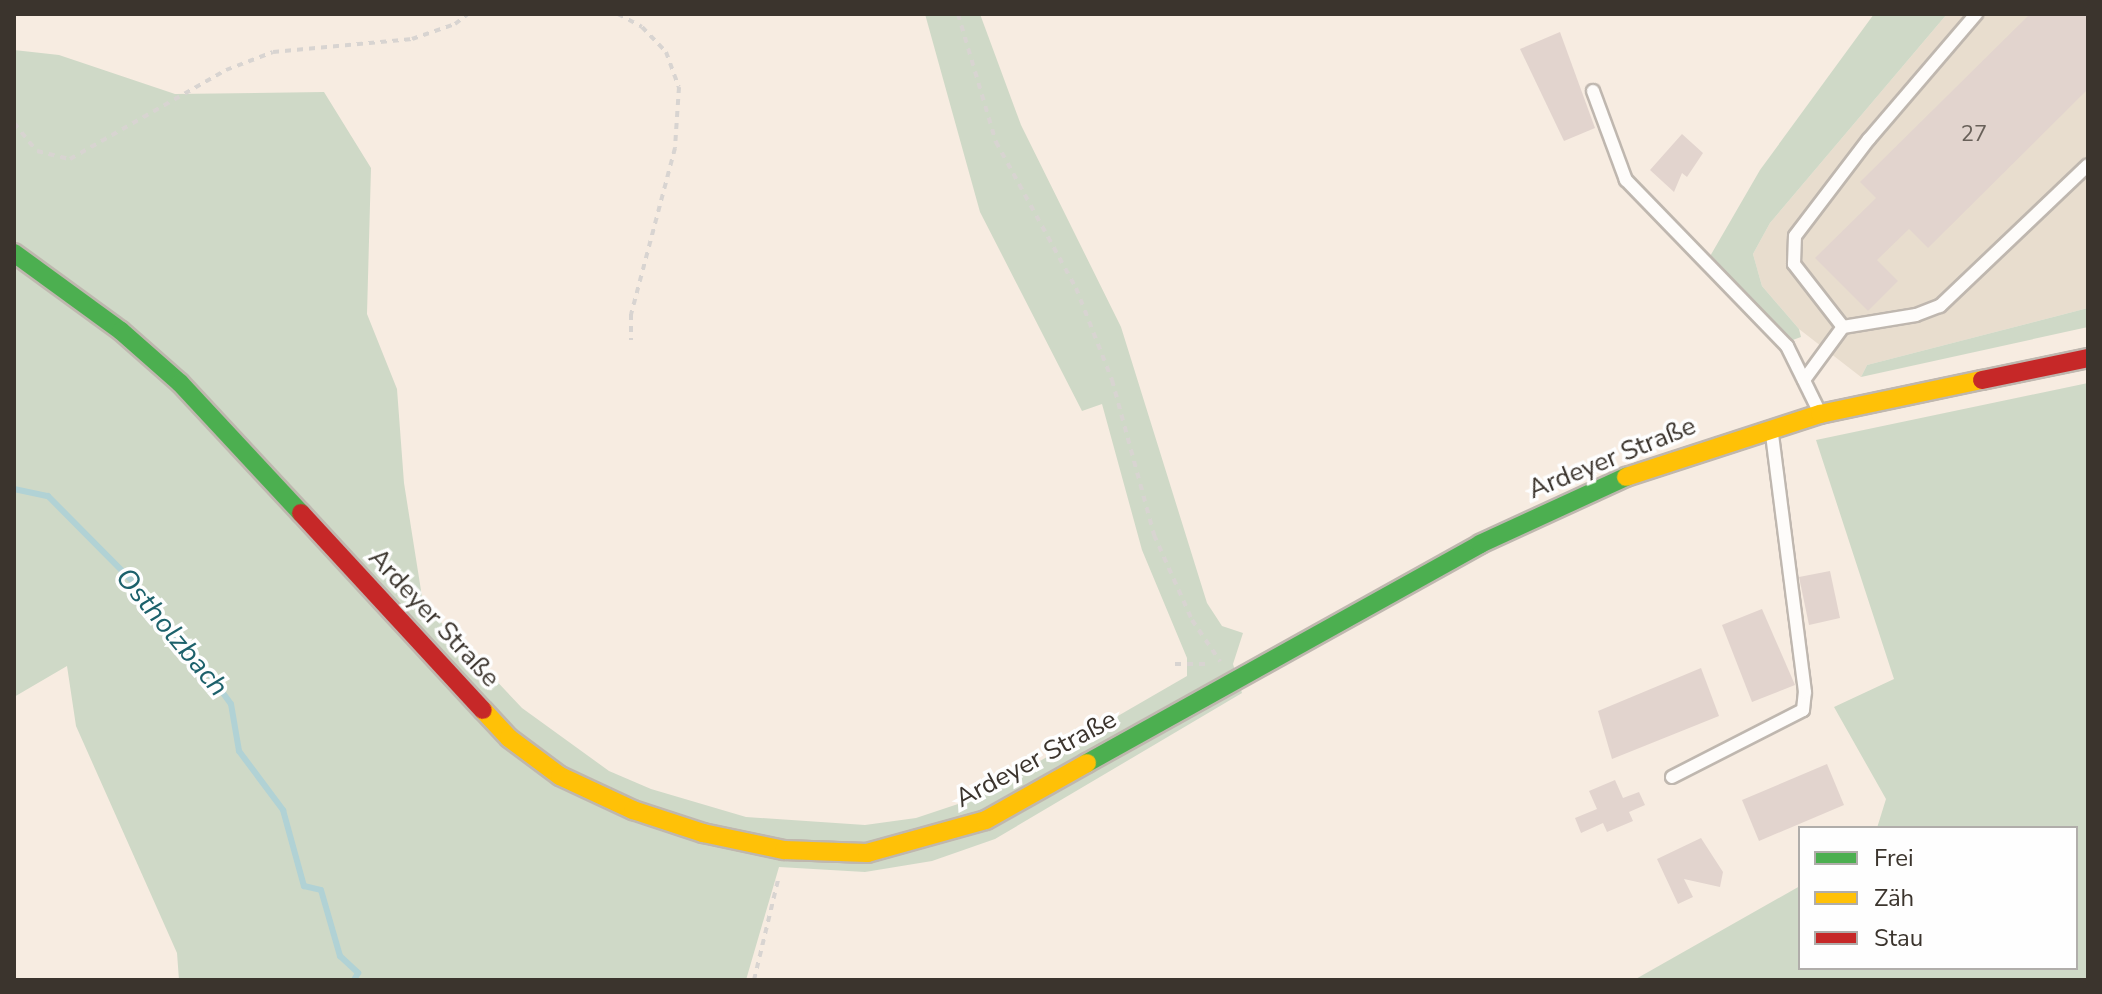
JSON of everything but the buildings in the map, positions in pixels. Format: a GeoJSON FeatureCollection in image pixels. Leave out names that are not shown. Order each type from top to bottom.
{"type":"FeatureCollection","features":[{"type":"Feature","properties":{"kind":"main road","name":"Ardeyer Straße"},"geometry":{"type":"LineString","coordinates":[[14,253],[121,331],[180,383],[509,738],[560,776],[633,810],[703,833],[784,850],[867,853],[986,820],[1232,679],[1559,506],[1652,465],[1770,426],[2088,358]]}},
{"type":"Feature","properties":{"kind":"lane"},"geometry":{"type":"LineString","coordinates":[[1843,327],[1794,264],[1795,236],[1869,139],[1976,14]]}},
{"type":"Feature","properties":{"kind":"lane"},"geometry":{"type":"LineString","coordinates":[[1593,91],[1626,180],[1787,346],[1820,414]]}},
{"type":"Feature","properties":{"kind":"lane"},"geometry":{"type":"LineString","coordinates":[[1804,380],[1843,327],[1916,315],[1940,306],[2088,165]]}},
{"type":"Feature","properties":{"kind":"lane"},"geometry":{"type":"LineString","coordinates":[[1672,777],[1803,710],[1805,692],[1770,426]]}},
{"type":"Feature","properties":{"kind":"path"},"geometry":{"type":"LineString","coordinates":[[14,123],[37,151],[70,159],[226,70],[273,52],[412,39],[455,24],[468,14]]}},
{"type":"Feature","properties":{"kind":"path"},"geometry":{"type":"LineString","coordinates":[[618,14],[642,27],[666,52],[679,87],[675,148],[631,314],[631,340]]}},
{"type":"Feature","properties":{"kind":"path"},"geometry":{"type":"LineString","coordinates":[[958,14],[996,142],[1076,288],[1112,380],[1154,535],[1192,620],[1232,679]]}},
{"type":"Feature","properties":{"kind":"path"},"geometry":{"type":"LineString","coordinates":[[1175,664],[1220,661]]}},
{"type":"Feature","properties":{"kind":"path"},"geometry":{"type":"LineString","coordinates":[[754,980],[784,850]]}},
{"type":"Feature","properties":{"kind":"shaded area"},"geometry":{"type":"Polygon","coordinates":[[[1947,14],[2088,14],[2088,308],[1867,365],[1861,377],[1799,329],[1762,286],[1753,254],[1770,223],[1947,14]]]}},
{"type":"Feature","properties":{"kind":"green space"},"geometry":{"type":"Polygon","coordinates":[[[925,14],[980,14],[1021,125],[1121,327],[1207,603],[1222,626],[1243,633],[1233,664],[1242,693],[995,839],[932,861],[865,872],[779,867],[746,980],[179,980],[177,953],[76,726],[67,666],[14,697],[14,50],[59,55],[175,94],[324,92],[371,168],[367,314],[397,389],[404,483],[423,603],[522,708],[609,771],[651,789],[746,817],[865,825],[916,818],[976,798],[1187,676],[1187,658],[1142,550],[1102,404],[1082,411],[980,212],[925,14]]]}},
{"type":"Feature","properties":{"kind":"green space"},"geometry":{"type":"Polygon","coordinates":[[[1874,14],[1947,14],[1770,223],[1753,254],[1762,286],[1799,329],[1801,337],[1790,341],[1709,258],[1760,170],[1874,14]]]}},
{"type":"Feature","properties":{"kind":"green space"},"geometry":{"type":"Polygon","coordinates":[[[2088,308],[2088,327],[1861,377],[1867,365],[2088,308]]]}},
{"type":"Feature","properties":{"kind":"green space"},"geometry":{"type":"Polygon","coordinates":[[[2088,383],[2088,980],[1634,980],[1798,887],[1798,970],[2078,970],[2078,826],[1878,826],[1886,799],[1834,707],[1894,679],[1816,440],[2088,383]]]}},
{"type":"Feature","properties":{"kind":"waterway","name":"Ostholzbach"},"geometry":{"type":"LineString","coordinates":[[14,489],[48,496],[152,601],[167,632],[205,668],[231,704],[239,751],[283,810],[304,886],[321,890],[340,956],[358,973],[354,980]]}},
{"type":"Feature","properties":{"kind":"traffic: fast"},"geometry":{"type":"LineString","coordinates":[[14,253],[121,331],[180,383],[301,513]]}},
{"type":"Feature","properties":{"kind":"traffic: fast"},"geometry":{"type":"LineString","coordinates":[[1087,763],[1480,544],[1626,477]]}},
{"type":"Feature","properties":{"kind":"traffic: slow"},"geometry":{"type":"LineString","coordinates":[[1626,477],[1820,414],[1982,380]]}},
{"type":"Feature","properties":{"kind":"traffic: slow"},"geometry":{"type":"LineString","coordinates":[[483,710],[509,738],[560,776],[633,810],[703,833],[784,850],[867,853],[986,820],[1087,763]]}},
{"type":"Feature","properties":{"kind":"traffic: jam"},"geometry":{"type":"LineString","coordinates":[[1982,380],[2088,358]]}},
{"type":"Feature","properties":{"kind":"traffic: jam"},"geometry":{"type":"LineString","coordinates":[[301,513],[483,710]]}}]}
